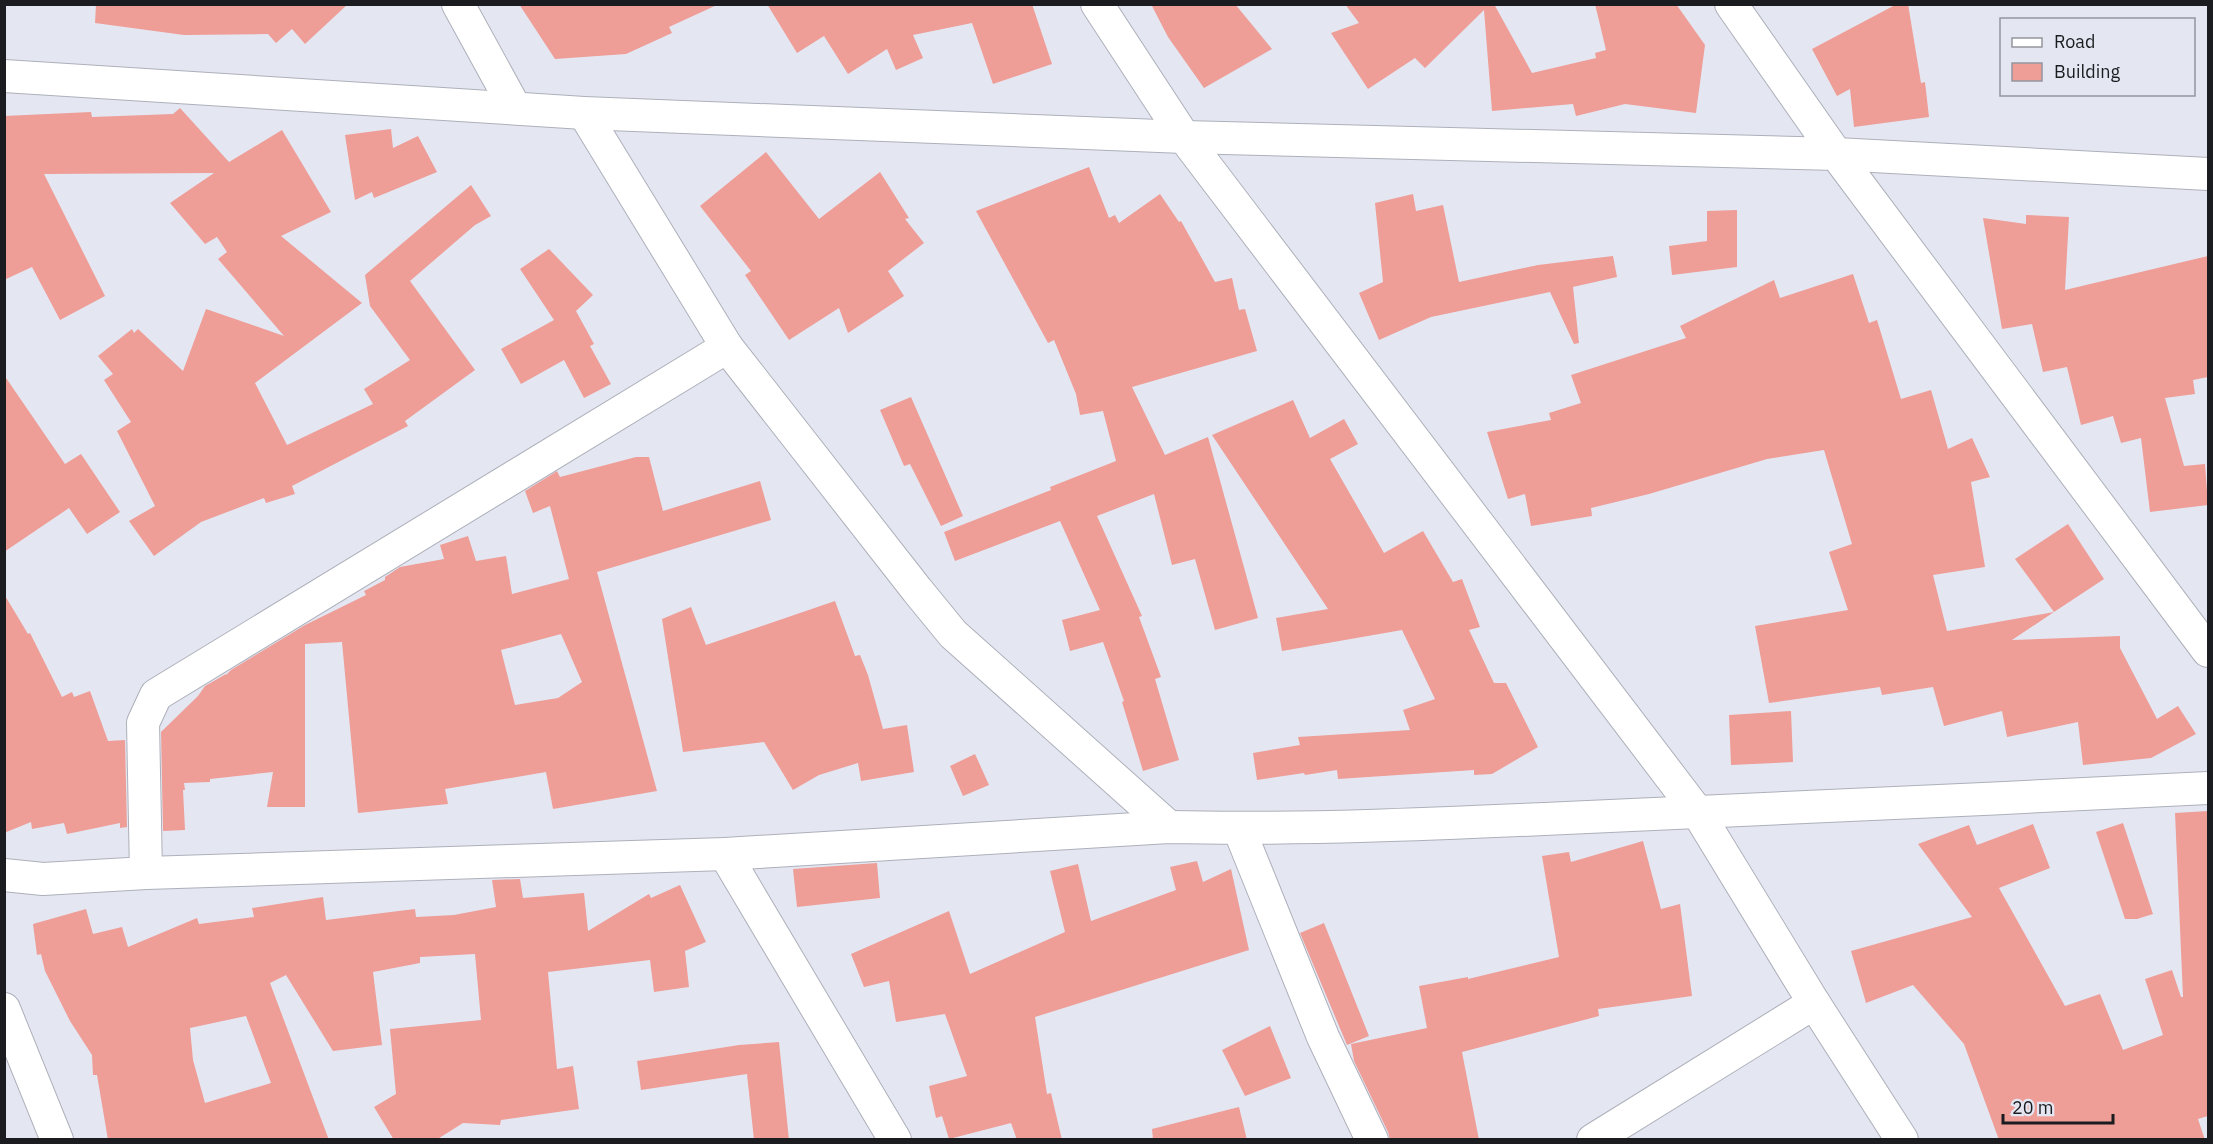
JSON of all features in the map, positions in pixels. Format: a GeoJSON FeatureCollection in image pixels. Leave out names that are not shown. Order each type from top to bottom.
{"type":"FeatureCollection","features":[{"type":"Feature","properties":{"kind":"street"},"geometry":{"type":"LineString","coordinates":[[458,4],[515,108]]}},
{"type":"Feature","properties":{"kind":"street"},"geometry":{"type":"LineString","coordinates":[[1097,4],[1184,137],[1698,813],[1814,1003],[1902,1140]]}},
{"type":"Feature","properties":{"kind":"street"},"geometry":{"type":"LineString","coordinates":[[1731,4],[1836,154],[2208,651]]}},
{"type":"Feature","properties":{"kind":"street"},"geometry":{"type":"LineString","coordinates":[[4,75],[584,113],[1184,137],[1836,154],[2208,174]]}},
{"type":"Feature","properties":{"kind":"street"},"geometry":{"type":"LineString","coordinates":[[584,113],[727,347],[953,634],[1169,827]]}},
{"type":"Feature","properties":{"kind":"street"},"geometry":{"type":"LineString","coordinates":[[146,873],[143,723],[156,695],[727,347]]}},
{"type":"Feature","properties":{"kind":"street"},"geometry":{"type":"LineString","coordinates":[[4,875],[43,879],[146,873],[724,854],[1169,827],[1239,829],[1391,825],[1698,813],[2208,788]]}},
{"type":"Feature","properties":{"kind":"street"},"geometry":{"type":"LineString","coordinates":[[1239,829],[1323,1036],[1372,1140]]}},
{"type":"Feature","properties":{"kind":"street"},"geometry":{"type":"LineString","coordinates":[[724,854],[895,1140]]}},
{"type":"Feature","properties":{"kind":"street"},"geometry":{"type":"LineString","coordinates":[[1593,1140],[1814,1003]]}},
{"type":"Feature","properties":{"kind":"street"},"geometry":{"type":"LineString","coordinates":[[4,1009],[57,1140]]}},
{"type":"Feature","properties":{"kind":"building"},"geometry":{"type":"Polygon","coordinates":[[[96,4],[348,4],[305,44],[292,29],[276,43],[268,34],[184,35],[95,23],[96,4]]]}},
{"type":"Feature","properties":{"kind":"building"},"geometry":{"type":"Polygon","coordinates":[[[519,4],[719,4],[669,27],[672,33],[626,54],[555,59],[519,4]]]}},
{"type":"Feature","properties":{"kind":"building"},"geometry":{"type":"Polygon","coordinates":[[[767,4],[1032,4],[1052,64],[993,84],[972,23],[913,35],[923,58],[896,70],[887,49],[848,74],[824,36],[797,53],[767,4]]]}},
{"type":"Feature","properties":{"kind":"building"},"geometry":{"type":"Polygon","coordinates":[[[1151,4],[1235,4],[1272,49],[1204,88],[1168,37],[1151,4]]]}},
{"type":"Feature","properties":{"kind":"building"},"geometry":{"type":"Polygon","coordinates":[[[1345,4],[1494,4],[1532,73],[1596,58],[1595,53],[1606,50],[1595,4],[1676,4],[1705,45],[1696,113],[1625,104],[1576,116],[1573,104],[1492,111],[1484,10],[1425,68],[1415,58],[1368,89],[1331,33],[1359,23],[1345,4]]]}},
{"type":"Feature","properties":{"kind":"building"},"geometry":{"type":"Polygon","coordinates":[[[1897,4],[1908,4],[1921,83],[1925,82],[1929,117],[1854,127],[1850,89],[1837,96],[1812,49],[1897,4]]]}},
{"type":"Feature","properties":{"kind":"building"},"geometry":{"type":"Polygon","coordinates":[[[180,108],[229,162],[282,130],[331,212],[281,236],[362,303],[255,383],[287,445],[373,404],[364,389],[410,360],[370,306],[365,275],[471,185],[491,216],[475,225],[410,281],[475,370],[405,421],[408,426],[292,486],[295,494],[266,503],[264,498],[201,522],[154,556],[129,521],[155,506],[117,431],[131,422],[104,380],[113,374],[98,356],[132,329],[134,333],[138,329],[183,371],[206,309],[284,336],[218,259],[227,252],[217,237],[205,244],[170,203],[214,173],[44,174],[105,296],[60,320],[32,267],[4,280],[4,116],[91,112],[92,117],[173,114],[180,108]]]}},
{"type":"Feature","properties":{"kind":"building"},"geometry":{"type":"Polygon","coordinates":[[[391,129],[393,148],[418,136],[437,172],[374,198],[372,192],[355,200],[345,135],[391,129]]]}},
{"type":"Feature","properties":{"kind":"building"},"geometry":{"type":"Polygon","coordinates":[[[766,152],[819,219],[880,172],[909,218],[905,219],[924,243],[888,271],[904,296],[848,333],[839,308],[789,340],[745,275],[751,271],[700,206],[766,152]]]}},
{"type":"Feature","properties":{"kind":"building"},"geometry":{"type":"Polygon","coordinates":[[[1089,167],[1109,218],[1115,215],[1119,223],[1160,194],[1179,222],[1181,221],[1215,282],[1232,278],[1239,310],[1245,309],[1257,351],[1132,387],[1165,455],[1208,437],[1258,618],[1215,630],[1195,559],[1172,565],[1154,494],[1097,516],[1142,616],[1139,617],[1161,677],[1155,679],[1179,760],[1143,771],[1122,702],[1124,701],[1103,642],[1070,651],[1062,620],[1100,610],[1060,521],[955,561],[944,532],[1051,490],[1050,487],[1116,461],[1103,411],[1080,415],[1076,394],[1054,340],[1048,343],[976,211],[1089,167]]]}},
{"type":"Feature","properties":{"kind":"building"},"geometry":{"type":"Polygon","coordinates":[[[1413,194],[1416,211],[1443,205],[1459,282],[1538,265],[1613,256],[1617,277],[1573,287],[1579,343],[1574,344],[1550,292],[1431,317],[1379,340],[1359,293],[1383,282],[1375,203],[1413,194]]]}},
{"type":"Feature","properties":{"kind":"building"},"geometry":{"type":"Polygon","coordinates":[[[1737,210],[1737,267],[1672,275],[1669,246],[1707,241],[1707,211],[1737,210]]]}},
{"type":"Feature","properties":{"kind":"building"},"geometry":{"type":"Polygon","coordinates":[[[2026,215],[2069,217],[2065,290],[2208,256],[2208,377],[2193,380],[2195,394],[2165,398],[2184,466],[2205,464],[2208,505],[2150,512],[2141,438],[2121,443],[2113,416],[2081,425],[2067,367],[2043,372],[2032,324],[2002,329],[1983,218],[2026,224],[2026,215]]]}},
{"type":"Feature","properties":{"kind":"building"},"geometry":{"type":"Polygon","coordinates":[[[549,249],[593,295],[576,311],[594,344],[590,346],[611,384],[584,398],[564,360],[521,384],[501,349],[554,320],[520,269],[549,249]]]}},
{"type":"Feature","properties":{"kind":"building"},"geometry":{"type":"Polygon","coordinates":[[[1853,274],[1869,323],[1877,320],[1901,399],[1931,390],[1948,449],[1972,438],[1990,477],[1971,482],[1985,567],[1933,575],[1947,631],[2054,612],[2012,640],[2120,636],[2120,648],[2157,719],[2178,706],[2196,734],[2151,758],[2083,765],[2078,722],[2007,737],[2002,711],[1944,726],[1933,687],[1882,695],[1880,687],[1769,703],[1755,626],[1848,610],[1829,552],[1852,544],[1824,450],[1767,459],[1649,494],[1591,508],[1592,516],[1531,526],[1525,494],[1508,499],[1487,432],[1551,420],[1549,413],[1581,403],[1571,375],[1686,338],[1680,326],[1774,280],[1780,298],[1853,274]]]}},
{"type":"Feature","properties":{"kind":"building"},"geometry":{"type":"Polygon","coordinates":[[[4,375],[65,464],[81,454],[120,512],[87,534],[69,508],[4,552],[4,375]]]}},
{"type":"Feature","properties":{"kind":"building"},"geometry":{"type":"Polygon","coordinates":[[[911,397],[963,516],[941,526],[910,464],[904,466],[880,410],[911,397]]]}},
{"type":"Feature","properties":{"kind":"building"},"geometry":{"type":"Polygon","coordinates":[[[1293,400],[1310,438],[1344,419],[1358,444],[1330,459],[1384,553],[1423,531],[1453,582],[1462,579],[1480,627],[1469,630],[1494,683],[1506,683],[1538,747],[1492,774],[1474,775],[1474,770],[1338,779],[1337,770],[1257,780],[1253,753],[1300,745],[1298,737],[1410,730],[1403,710],[1435,699],[1402,630],[1282,651],[1276,618],[1328,609],[1212,435],[1293,400]]]}},
{"type":"Feature","properties":{"kind":"building"},"geometry":{"type":"Polygon","coordinates":[[[636,457],[649,457],[663,511],[760,481],[771,520],[597,572],[657,791],[553,809],[546,772],[445,789],[448,804],[358,813],[342,642],[305,644],[305,807],[267,807],[273,772],[210,779],[210,782],[184,783],[185,830],[163,831],[161,732],[198,696],[205,686],[305,625],[366,595],[364,591],[385,580],[385,577],[400,567],[444,559],[440,545],[468,536],[476,561],[506,556],[512,594],[569,579],[550,506],[533,513],[525,491],[557,471],[560,477],[636,457]],[[561,634],[501,650],[515,705],[558,698],[582,682],[561,634]]]}},
{"type":"Feature","properties":{"kind":"building"},"geometry":{"type":"Polygon","coordinates":[[[2068,524],[2104,579],[2054,612],[2015,559],[2068,524]]]}},
{"type":"Feature","properties":{"kind":"building"},"geometry":{"type":"Polygon","coordinates":[[[4,594],[28,634],[30,633],[62,697],[72,692],[74,697],[90,691],[108,741],[125,740],[127,827],[120,828],[120,823],[67,834],[64,823],[32,829],[31,822],[4,833],[4,594]]]}},
{"type":"Feature","properties":{"kind":"building"},"geometry":{"type":"Polygon","coordinates":[[[835,601],[855,656],[860,655],[868,675],[883,729],[907,725],[914,772],[861,781],[858,763],[819,775],[793,790],[764,742],[683,752],[662,619],[691,607],[706,645],[835,601]]]}},
{"type":"Feature","properties":{"kind":"building"},"geometry":{"type":"Polygon","coordinates":[[[1791,711],[1793,762],[1731,765],[1729,715],[1791,711]]]}},
{"type":"Feature","properties":{"kind":"building"},"geometry":{"type":"Polygon","coordinates":[[[975,754],[989,785],[963,796],[950,766],[975,754]]]}},
{"type":"Feature","properties":{"kind":"building"},"geometry":{"type":"Polygon","coordinates":[[[2208,811],[2208,1116],[2198,1119],[2205,1140],[1999,1140],[1964,1044],[1913,985],[1866,1003],[1851,951],[1972,917],[1918,844],[1969,825],[1977,845],[2033,824],[2050,868],[1999,888],[2065,1006],[2100,994],[2123,1050],[2163,1035],[2145,979],[2172,970],[2181,997],[2183,997],[2175,813],[2208,811]]]}},
{"type":"Feature","properties":{"kind":"building"},"geometry":{"type":"Polygon","coordinates":[[[2123,823],[2153,914],[2137,919],[2125,919],[2096,832],[2123,823]]]}},
{"type":"Feature","properties":{"kind":"building"},"geometry":{"type":"Polygon","coordinates":[[[1643,841],[1661,909],[1680,904],[1692,996],[1598,1009],[1599,1016],[1462,1052],[1479,1140],[1390,1140],[1354,1061],[1351,1044],[1427,1028],[1419,986],[1468,977],[1468,979],[1559,957],[1542,856],[1569,852],[1571,862],[1643,841]]]}},
{"type":"Feature","properties":{"kind":"building"},"geometry":{"type":"Polygon","coordinates":[[[1197,861],[1203,882],[1231,869],[1249,950],[1035,1017],[1047,1094],[1051,1093],[1062,1140],[1017,1140],[1011,1123],[949,1139],[942,1116],[936,1118],[929,1086],[967,1076],[945,1014],[896,1022],[889,981],[864,987],[851,954],[949,911],[970,974],[1065,932],[1050,871],[1078,864],[1091,921],[1176,890],[1170,867],[1197,861]]]}},
{"type":"Feature","properties":{"kind":"building"},"geometry":{"type":"Polygon","coordinates":[[[877,863],[880,898],[797,907],[793,869],[877,863]]]}},
{"type":"Feature","properties":{"kind":"building"},"geometry":{"type":"Polygon","coordinates":[[[520,879],[523,898],[584,893],[588,931],[649,894],[651,898],[680,885],[706,942],[685,951],[689,987],[654,992],[650,960],[548,972],[557,1069],[573,1066],[579,1109],[501,1120],[500,1125],[463,1123],[436,1140],[394,1140],[374,1107],[396,1094],[390,1029],[481,1020],[475,954],[420,957],[420,963],[373,972],[382,1045],[333,1051],[286,975],[270,983],[329,1140],[108,1140],[97,1075],[93,1075],[92,1055],[70,1021],[45,971],[41,954],[37,955],[33,924],[86,909],[93,934],[122,927],[128,947],[197,918],[199,924],[254,917],[252,908],[323,897],[326,920],[415,909],[416,917],[454,915],[496,907],[492,880],[520,879]],[[246,1016],[190,1028],[193,1060],[205,1103],[271,1083],[246,1016]]]}},
{"type":"Feature","properties":{"kind":"building"},"geometry":{"type":"Polygon","coordinates":[[[1324,923],[1369,1036],[1347,1045],[1300,933],[1324,923]]]}},
{"type":"Feature","properties":{"kind":"building"},"geometry":{"type":"Polygon","coordinates":[[[1270,1026],[1291,1078],[1245,1096],[1222,1050],[1270,1026]]]}},
{"type":"Feature","properties":{"kind":"building"},"geometry":{"type":"Polygon","coordinates":[[[779,1042],[789,1140],[754,1140],[747,1074],[641,1090],[637,1061],[739,1045],[779,1042]]]}},
{"type":"Feature","properties":{"kind":"building"},"geometry":{"type":"Polygon","coordinates":[[[1239,1107],[1247,1140],[1153,1140],[1152,1129],[1239,1107]]]}}]}
